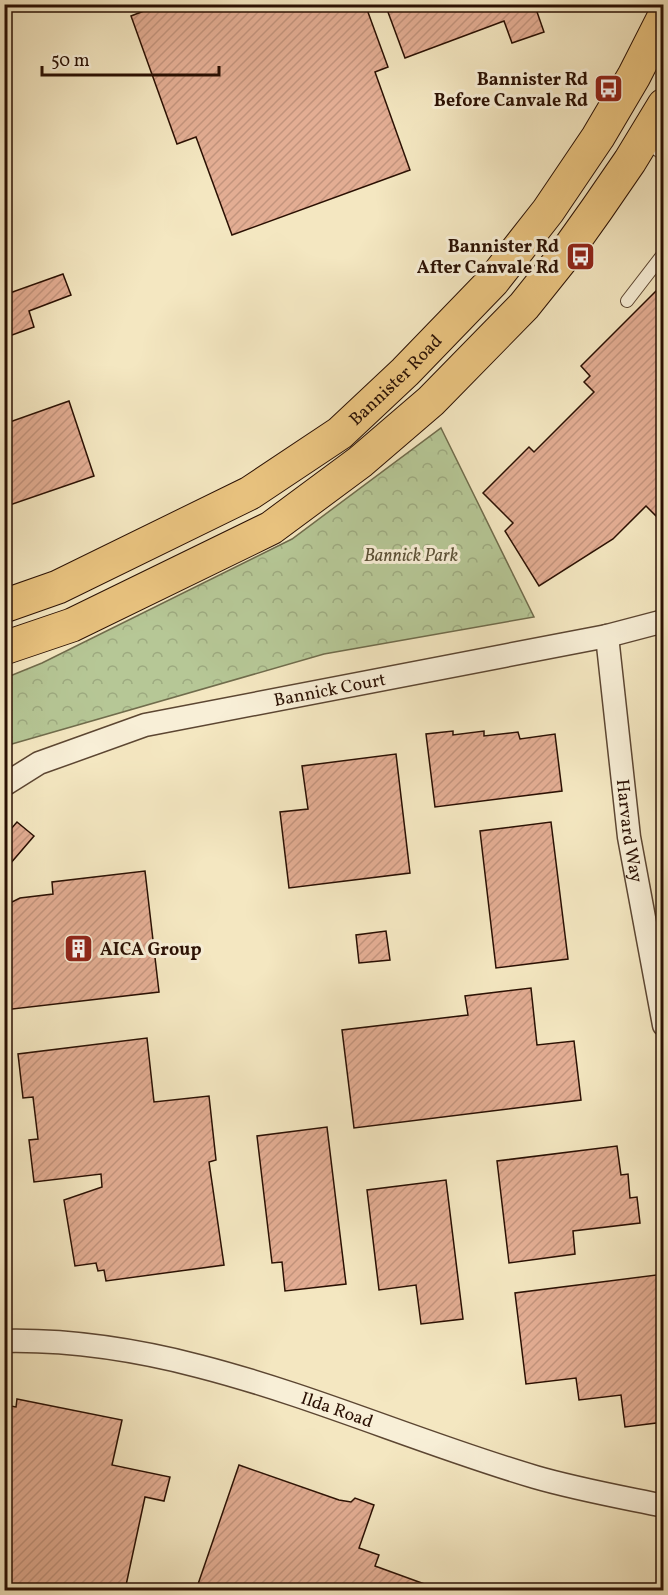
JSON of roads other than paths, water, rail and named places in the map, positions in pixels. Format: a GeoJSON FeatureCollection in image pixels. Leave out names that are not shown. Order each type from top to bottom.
{"type":"FeatureCollection","features":[{"type":"Feature","properties":{"kind":"main road","name":"Bannister Road"},"geometry":{"type":"LineString","coordinates":[[4,606],[58,587],[250,493],[340,433],[405,372],[493,280],[548,211],[598,136],[634,76],[663,17]]}},
{"type":"Feature","properties":{"kind":"main road","name":"Bannister Road"},"geometry":{"type":"LineString","coordinates":[[4,648],[72,625],[271,528],[360,462],[431,401],[524,306],[591,218],[653,147],[663,105]]}},
{"type":"Feature","properties":{"kind":"street","name":"Bannick Court"},"geometry":{"type":"LineString","coordinates":[[4,785],[39,763],[145,725],[607,636],[663,621]]}},
{"type":"Feature","properties":{"kind":"street","name":"Harvard Way"},"geometry":{"type":"LineString","coordinates":[[607,636],[629,837],[663,1025]]}},
{"type":"Feature","properties":{"kind":"street","name":"Ilda Road"},"geometry":{"type":"LineString","coordinates":[[4,1341],[81,1343],[137,1351],[203,1366],[260,1383],[536,1477],[663,1506]]}},
{"type":"Feature","properties":{"kind":"lane"},"geometry":{"type":"LineString","coordinates":[[627,301],[663,253]]}},
{"type":"Feature","properties":{"kind":"place","name":"Bannister Rd Before Canvale Rd"},"geometry":{"type":"Point","coordinates":[609,89]}},
{"type":"Feature","properties":{"kind":"place","name":"Bannister Rd After Canvale Rd"},"geometry":{"type":"Point","coordinates":[580,256]}},
{"type":"Feature","properties":{"kind":"place","name":"AICA Group"},"geometry":{"type":"Point","coordinates":[79,949]}},
{"type":"Feature","properties":{"kind":"park label","name":"Bannick Park"},"geometry":{"type":"Point","coordinates":[411,555]}}]}
